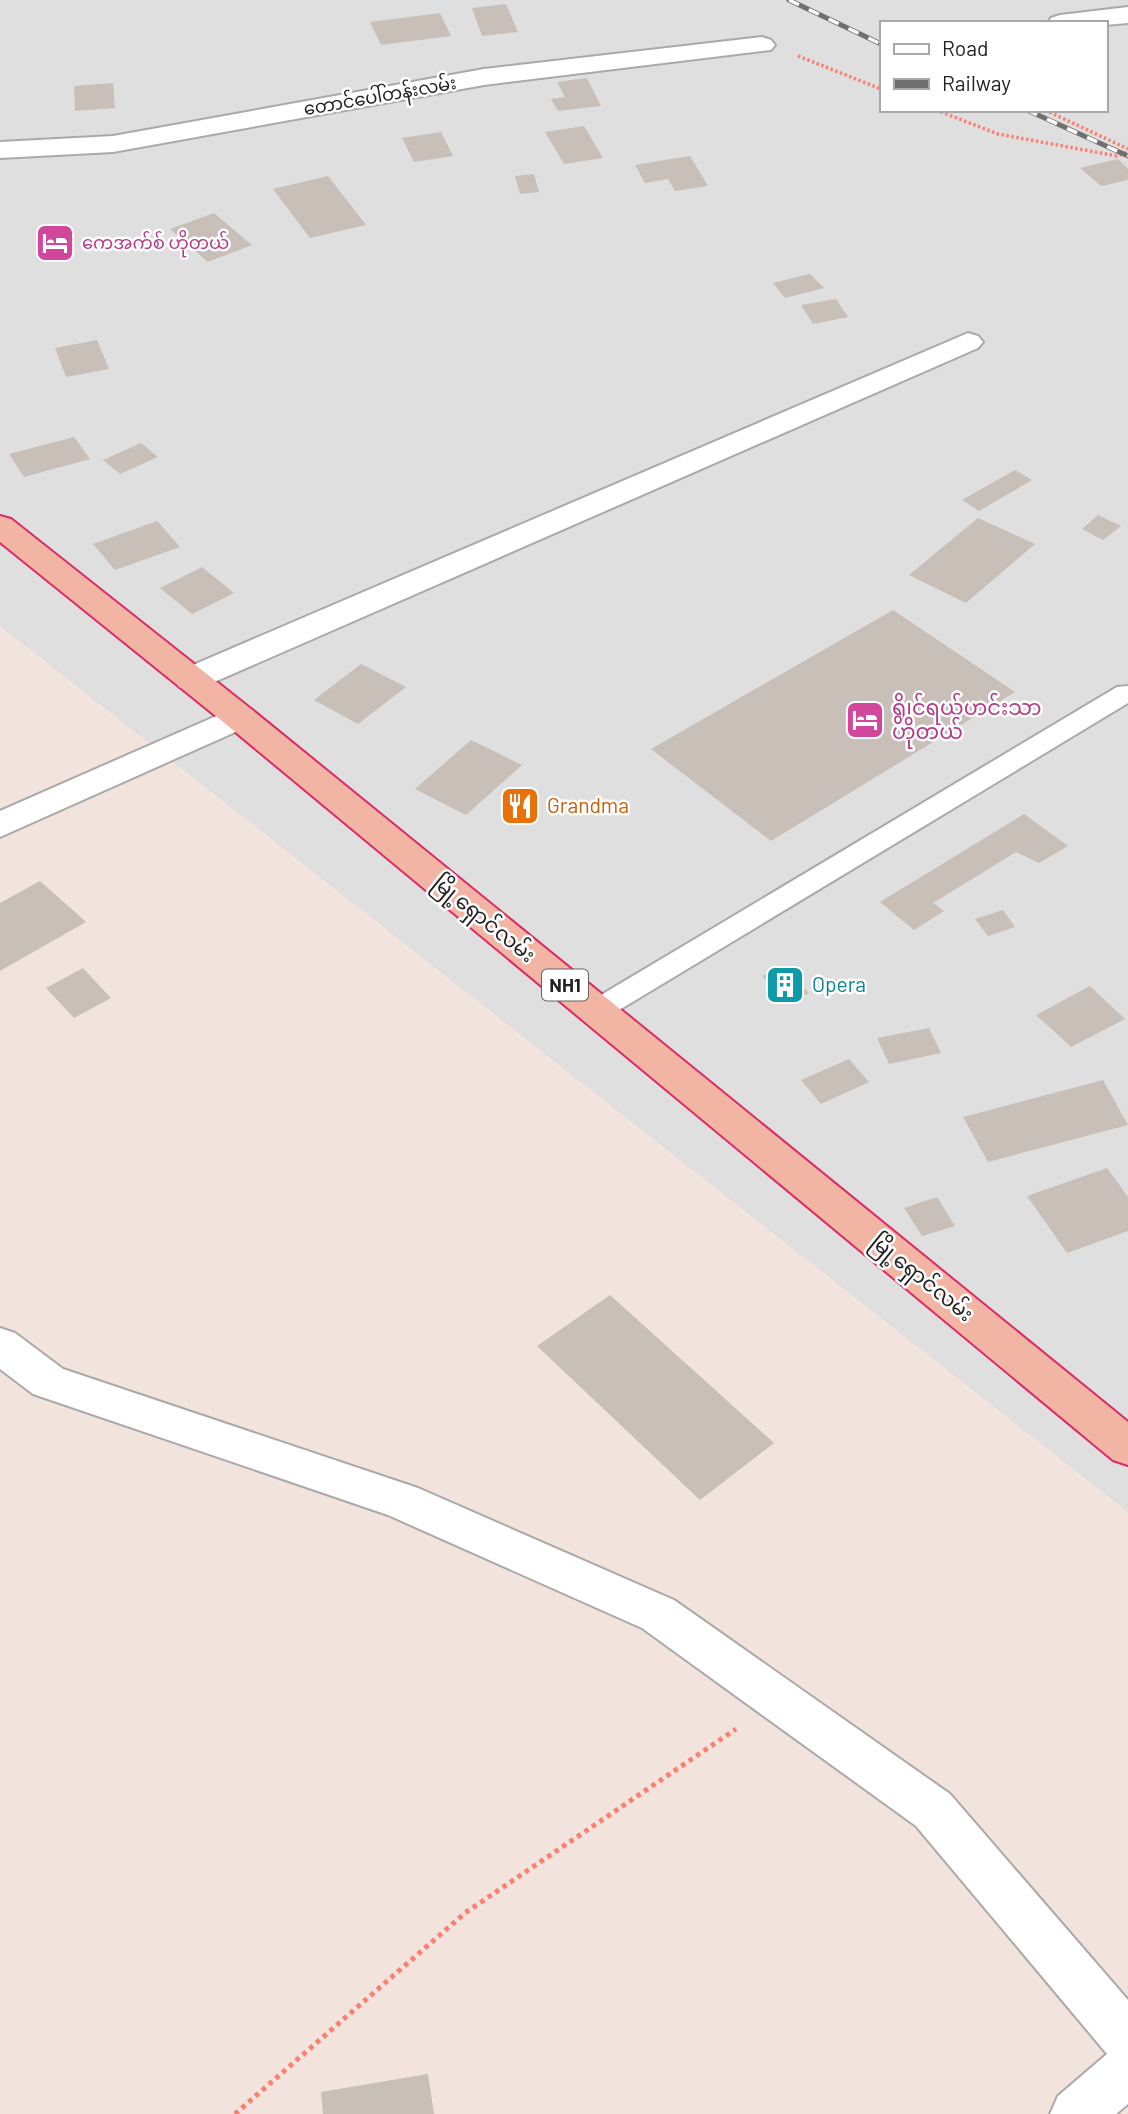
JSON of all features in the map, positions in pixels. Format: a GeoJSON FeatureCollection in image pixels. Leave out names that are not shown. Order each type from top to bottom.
{"type":"FeatureCollection","features":[{"type":"Feature","properties":{"kind":"highway","name":"မြို့ရှောင်လမ်း"},"geometry":{"type":"LineString","coordinates":[[0,526],[239,717],[1128,1447]]}},
{"type":"Feature","properties":{"kind":"street"},"geometry":{"type":"LineString","coordinates":[[1077,21],[1128,15]]}},
{"type":"Feature","properties":{"kind":"street","name":"တောင်ပေါ်တန်းလမ်း"},"geometry":{"type":"LineString","coordinates":[[0,150],[113,144],[484,77],[762,45]]}},
{"type":"Feature","properties":{"kind":"street"},"geometry":{"type":"LineString","coordinates":[[191,679],[968,342]]}},
{"type":"Feature","properties":{"kind":"street"},"geometry":{"type":"LineString","coordinates":[[0,825],[239,717]]}},
{"type":"Feature","properties":{"kind":"street"},"geometry":{"type":"LineString","coordinates":[[0,1345],[48,1381],[402,1501],[658,1614],[933,1810],[1128,2039]]}},
{"type":"Feature","properties":{"kind":"street"},"geometry":{"type":"LineString","coordinates":[[1076,2114],[1128,2070]]}},
{"type":"Feature","properties":{"kind":"lane"},"geometry":{"type":"LineString","coordinates":[[596,1011],[1126,693]]}},
{"type":"Feature","properties":{"kind":"path"},"geometry":{"type":"LineString","coordinates":[[762,45],[805,58],[880,89]]}},
{"type":"Feature","properties":{"kind":"path"},"geometry":{"type":"LineString","coordinates":[[941,112],[998,134],[1116,156],[1128,151]]}},
{"type":"Feature","properties":{"kind":"path"},"geometry":{"type":"LineString","coordinates":[[1049,112],[1128,151]]}},
{"type":"Feature","properties":{"kind":"path"},"geometry":{"type":"LineString","coordinates":[[236,2114],[465,1913],[779,1700]]}},
{"type":"Feature","properties":{"kind":"shaded area"},"geometry":{"type":"Polygon","coordinates":[[[0,0],[1128,0],[1128,2114],[0,2114],[0,0]]]}},
{"type":"Feature","properties":{"kind":"shaded area"},"geometry":{"type":"Polygon","coordinates":[[[0,626],[1128,1512],[1128,2114],[0,2114],[0,626]]]}},
{"type":"Feature","properties":{"kind":"building"},"geometry":{"type":"Polygon","coordinates":[[[506,4],[518,32],[482,36],[472,8],[506,4]]]}},
{"type":"Feature","properties":{"kind":"building"},"geometry":{"type":"Polygon","coordinates":[[[440,13],[451,36],[381,45],[370,22],[440,13]]]}},
{"type":"Feature","properties":{"kind":"building"},"geometry":{"type":"Polygon","coordinates":[[[587,78],[601,106],[558,111],[551,99],[565,97],[557,82],[587,78]]]}},
{"type":"Feature","properties":{"kind":"building"},"geometry":{"type":"Polygon","coordinates":[[[113,83],[115,108],[75,111],[74,86],[113,83]]]}},
{"type":"Feature","properties":{"kind":"building"},"geometry":{"type":"Polygon","coordinates":[[[584,126],[603,158],[564,164],[545,132],[584,126]]]}},
{"type":"Feature","properties":{"kind":"building"},"geometry":{"type":"Polygon","coordinates":[[[441,132],[453,156],[414,162],[402,138],[441,132]]]}},
{"type":"Feature","properties":{"kind":"building"},"geometry":{"type":"Polygon","coordinates":[[[690,156],[708,186],[675,191],[668,179],[645,183],[635,165],[690,156]]]}},
{"type":"Feature","properties":{"kind":"building"},"geometry":{"type":"Polygon","coordinates":[[[1118,159],[1128,169],[1128,180],[1101,186],[1080,168],[1118,159]]]}},
{"type":"Feature","properties":{"kind":"building"},"geometry":{"type":"Polygon","coordinates":[[[534,174],[539,192],[520,194],[515,176],[534,174]]]}},
{"type":"Feature","properties":{"kind":"building"},"geometry":{"type":"Polygon","coordinates":[[[328,176],[366,225],[310,238],[273,189],[328,176]]]}},
{"type":"Feature","properties":{"kind":"building"},"geometry":{"type":"Polygon","coordinates":[[[214,213],[252,245],[208,262],[170,229],[214,213]]]}},
{"type":"Feature","properties":{"kind":"building"},"geometry":{"type":"Polygon","coordinates":[[[810,274],[824,288],[785,298],[773,283],[810,274]]]}},
{"type":"Feature","properties":{"kind":"building"},"geometry":{"type":"Polygon","coordinates":[[[836,299],[848,317],[813,324],[801,305],[836,299]]]}},
{"type":"Feature","properties":{"kind":"building"},"geometry":{"type":"Polygon","coordinates":[[[97,340],[109,369],[66,377],[55,348],[97,340]]]}},
{"type":"Feature","properties":{"kind":"building"},"geometry":{"type":"Polygon","coordinates":[[[74,437],[90,459],[24,477],[9,454],[74,437]]]}},
{"type":"Feature","properties":{"kind":"building"},"geometry":{"type":"Polygon","coordinates":[[[141,443],[158,457],[120,474],[103,460],[141,443]]]}},
{"type":"Feature","properties":{"kind":"building"},"geometry":{"type":"Polygon","coordinates":[[[1015,470],[1032,480],[979,511],[962,500],[1015,470]]]}},
{"type":"Feature","properties":{"kind":"building"},"geometry":{"type":"Polygon","coordinates":[[[1098,515],[1121,526],[1103,540],[1082,529],[1098,515]]]}},
{"type":"Feature","properties":{"kind":"building"},"geometry":{"type":"Polygon","coordinates":[[[978,518],[1035,544],[966,603],[909,575],[978,518]]]}},
{"type":"Feature","properties":{"kind":"building"},"geometry":{"type":"Polygon","coordinates":[[[157,521],[180,547],[115,570],[93,544],[157,521]]]}},
{"type":"Feature","properties":{"kind":"building"},"geometry":{"type":"Polygon","coordinates":[[[202,567],[234,593],[192,614],[160,588],[202,567]]]}},
{"type":"Feature","properties":{"kind":"building"},"geometry":{"type":"Polygon","coordinates":[[[893,610],[1015,692],[771,841],[651,749],[893,610]]]}},
{"type":"Feature","properties":{"kind":"building"},"geometry":{"type":"Polygon","coordinates":[[[361,664],[406,687],[358,724],[314,700],[361,664]]]}},
{"type":"Feature","properties":{"kind":"building"},"geometry":{"type":"Polygon","coordinates":[[[471,740],[522,765],[466,815],[415,789],[471,740]]]}},
{"type":"Feature","properties":{"kind":"building"},"geometry":{"type":"Polygon","coordinates":[[[1024,814],[1068,846],[1039,863],[1016,852],[933,903],[944,911],[914,930],[880,902],[1024,814]]]}},
{"type":"Feature","properties":{"kind":"building"},"geometry":{"type":"Polygon","coordinates":[[[40,881],[86,922],[0,971],[0,903],[40,881]]]}},
{"type":"Feature","properties":{"kind":"building"},"geometry":{"type":"Polygon","coordinates":[[[1003,910],[1015,927],[988,936],[975,919],[1003,910]]]}},
{"type":"Feature","properties":{"kind":"building","name":"Opera"},"geometry":{"type":"Polygon","coordinates":[[[784,966],[809,993],[787,1003],[762,976],[784,966]]]}},
{"type":"Feature","properties":{"kind":"building"},"geometry":{"type":"Polygon","coordinates":[[[83,968],[111,998],[74,1018],[46,988],[83,968]]]}},
{"type":"Feature","properties":{"kind":"building"},"geometry":{"type":"Polygon","coordinates":[[[1090,986],[1125,1019],[1071,1047],[1036,1015],[1090,986]]]}},
{"type":"Feature","properties":{"kind":"building"},"geometry":{"type":"Polygon","coordinates":[[[929,1028],[941,1053],[889,1064],[877,1038],[929,1028]]]}},
{"type":"Feature","properties":{"kind":"building"},"geometry":{"type":"Polygon","coordinates":[[[849,1059],[869,1082],[821,1104],[801,1080],[849,1059]]]}},
{"type":"Feature","properties":{"kind":"building"},"geometry":{"type":"Polygon","coordinates":[[[1103,1080],[1128,1125],[988,1162],[963,1117],[1103,1080]]]}},
{"type":"Feature","properties":{"kind":"building"},"geometry":{"type":"Polygon","coordinates":[[[1107,1168],[1128,1197],[1128,1231],[1067,1253],[1027,1196],[1107,1168]]]}},
{"type":"Feature","properties":{"kind":"building"},"geometry":{"type":"Polygon","coordinates":[[[937,1197],[955,1226],[922,1236],[904,1208],[937,1197]]]}},
{"type":"Feature","properties":{"kind":"building"},"geometry":{"type":"Polygon","coordinates":[[[610,1295],[774,1443],[700,1500],[537,1346],[610,1295]]]}},
{"type":"Feature","properties":{"kind":"building"},"geometry":{"type":"Polygon","coordinates":[[[428,2074],[434,2114],[323,2114],[321,2092],[428,2074]]]}},
{"type":"Feature","properties":{"kind":"railway"},"geometry":{"type":"LineString","coordinates":[[789,0],[880,44]]}},
{"type":"Feature","properties":{"kind":"railway"},"geometry":{"type":"LineString","coordinates":[[1031,112],[1128,156]]}},
{"type":"Feature","properties":{"kind":"place","name":"ကေအက်စ် ဟိုတယ်"},"geometry":{"type":"Point","coordinates":[55,243]}},
{"type":"Feature","properties":{"kind":"place","name":"ရွိုင်ရယ်ဟင်းသာ ဟိုတယ်"},"geometry":{"type":"Point","coordinates":[865,720]}},
{"type":"Feature","properties":{"kind":"place","name":"Grandma"},"geometry":{"type":"Point","coordinates":[520,806]}},
{"type":"Feature","properties":{"kind":"place","name":"Opera"},"geometry":{"type":"Point","coordinates":[785,985]}}]}
